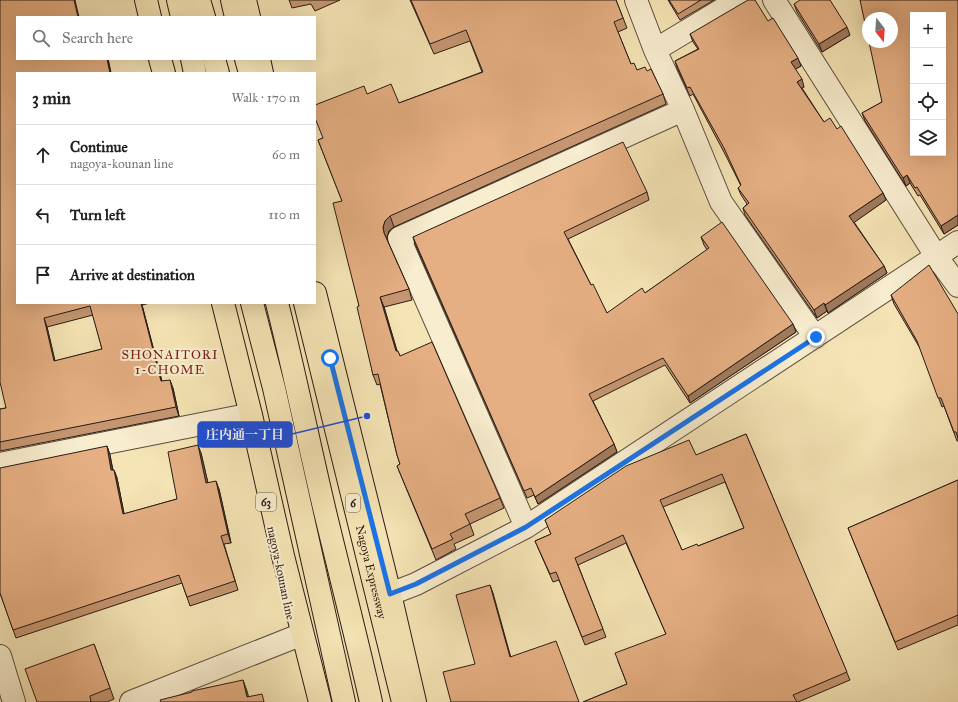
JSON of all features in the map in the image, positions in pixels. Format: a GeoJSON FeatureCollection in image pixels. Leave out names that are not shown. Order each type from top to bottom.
{"type":"FeatureCollection","features":[{"type":"Feature","properties":{"kind":"main road"},"geometry":{"type":"LineString","coordinates":[[146,0],[150,16]]}},
{"type":"Feature","properties":{"kind":"main road"},"geometry":{"type":"LineString","coordinates":[[152,0],[156,16]]}},
{"type":"Feature","properties":{"kind":"main road"},"geometry":{"type":"LineString","coordinates":[[178,0],[182,16]]}},
{"type":"Feature","properties":{"kind":"main road"},"geometry":{"type":"LineString","coordinates":[[200,0],[204,16]]}},
{"type":"Feature","properties":{"kind":"main road"},"geometry":{"type":"LineString","coordinates":[[232,0],[236,16]]}},
{"type":"Feature","properties":{"kind":"main road"},"geometry":{"type":"LineString","coordinates":[[244,0],[249,16]]}},
{"type":"Feature","properties":{"kind":"main road"},"geometry":{"type":"LineString","coordinates":[[160,60],[164,72]]}},
{"type":"Feature","properties":{"kind":"main road"},"geometry":{"type":"LineString","coordinates":[[165,60],[168,72]]}},
{"type":"Feature","properties":{"kind":"main road"},"geometry":{"type":"LineString","coordinates":[[192,60],[195,72]]}},
{"type":"Feature","properties":{"kind":"main road"},"geometry":{"type":"LineString","coordinates":[[214,60],[218,72]]}},
{"type":"Feature","properties":{"kind":"main road"},"geometry":{"type":"LineString","coordinates":[[246,60],[250,72]]}},
{"type":"Feature","properties":{"kind":"main road"},"geometry":{"type":"LineString","coordinates":[[259,60],[262,72]]}},
{"type":"Feature","properties":{"kind":"main road"},"geometry":{"type":"LineString","coordinates":[[316,297],[390,594],[415,702]]}},
{"type":"Feature","properties":{"kind":"main road"},"geometry":{"type":"LineString","coordinates":[[222,304],[251,415],[283,556],[320,702]]}},
{"type":"Feature","properties":{"kind":"main road","name":"nagoya-kounan line"},"geometry":{"type":"LineString","coordinates":[[222,304],[309,702]]}},
{"type":"Feature","properties":{"kind":"main road"},"geometry":{"type":"LineString","coordinates":[[252,304],[274,388],[344,702]]}},
{"type":"Feature","properties":{"kind":"main road"},"geometry":{"type":"LineString","coordinates":[[276,304],[293,365],[326,516],[357,638],[371,702]]}},
{"type":"Feature","properties":{"kind":"main road","name":"Nagoya Expressway"},"geometry":{"type":"LineString","coordinates":[[305,304],[403,702]]}},
{"type":"Feature","properties":{"kind":"street"},"geometry":{"type":"LineString","coordinates":[[636,0],[721,202],[816,337]]}},
{"type":"Feature","properties":{"kind":"street"},"geometry":{"type":"LineString","coordinates":[[656,50],[738,0]]}},
{"type":"Feature","properties":{"kind":"street"},"geometry":{"type":"LineString","coordinates":[[774,0],[936,256],[958,286]]}},
{"type":"Feature","properties":{"kind":"street"},"geometry":{"type":"LineString","coordinates":[[526,527],[399,238],[683,110]]}},
{"type":"Feature","properties":{"kind":"street"},"geometry":{"type":"LineString","coordinates":[[390,594],[416,584],[526,527],[958,242]]}},
{"type":"Feature","properties":{"kind":"street"},"geometry":{"type":"LineString","coordinates":[[0,464],[247,415]]}},
{"type":"Feature","properties":{"kind":"street"},"geometry":{"type":"LineString","coordinates":[[131,702],[295,637]]}},
{"type":"Feature","properties":{"kind":"street"},"geometry":{"type":"LineString","coordinates":[[0,656],[14,702]]}},
{"type":"Feature","properties":{"kind":"building"},"geometry":{"type":"Polygon","coordinates":[[[0,0],[74,0],[78,16],[16,16],[16,60],[107,60],[110,72],[16,72],[16,304],[141,304],[161,381],[170,380],[176,407],[0,442],[0,409],[6,408],[0,382],[0,0]],[[90,306],[44,318],[54,361],[102,349],[90,306]]]}},
{"type":"Feature","properties":{"kind":"building"},"geometry":{"type":"Polygon","coordinates":[[[411,0],[616,0],[623,18],[614,22],[631,64],[634,63],[637,70],[645,67],[647,71],[651,69],[663,94],[390,216],[385,221],[383,227],[384,233],[409,289],[380,297],[396,351],[398,351],[400,356],[432,342],[500,498],[465,514],[470,524],[450,534],[453,539],[432,549],[397,466],[400,464],[378,374],[373,375],[357,307],[359,306],[333,203],[342,201],[318,140],[323,138],[316,120],[316,105],[364,86],[367,94],[391,84],[399,103],[483,72],[466,30],[430,44],[411,0]]]}},
{"type":"Feature","properties":{"kind":"building"},"geometry":{"type":"Polygon","coordinates":[[[669,0],[701,0],[678,14],[669,0]]]}},
{"type":"Feature","properties":{"kind":"building"},"geometry":{"type":"Polygon","coordinates":[[[748,0],[755,0],[768,21],[773,18],[798,58],[791,62],[802,79],[797,82],[824,122],[830,118],[837,129],[841,126],[883,193],[849,216],[884,266],[825,305],[824,303],[814,310],[743,208],[749,203],[738,188],[741,185],[724,148],[690,87],[687,88],[675,61],[699,49],[690,34],[748,0]]]}},
{"type":"Feature","properties":{"kind":"building"},"geometry":{"type":"Polygon","coordinates":[[[800,0],[830,0],[847,27],[819,44],[794,4],[800,0]]]}},
{"type":"Feature","properties":{"kind":"building"},"geometry":{"type":"Polygon","coordinates":[[[860,0],[958,0],[958,215],[941,226],[917,187],[915,188],[907,175],[903,178],[862,113],[882,102],[870,48],[898,48],[898,12],[863,12],[860,0]]]}},
{"type":"Feature","properties":{"kind":"building"},"geometry":{"type":"Polygon","coordinates":[[[623,142],[647,192],[564,232],[591,285],[593,284],[607,313],[642,288],[645,293],[709,248],[701,237],[722,222],[793,324],[688,396],[663,358],[589,394],[614,444],[535,497],[531,488],[524,491],[413,237],[623,142]]]}},
{"type":"Feature","properties":{"kind":"building"},"geometry":{"type":"Polygon","coordinates":[[[929,265],[958,314],[958,438],[956,432],[954,432],[941,398],[938,398],[917,341],[891,295],[929,265]]]}},
{"type":"Feature","properties":{"kind":"building"},"geometry":{"type":"Polygon","coordinates":[[[746,434],[847,672],[793,695],[797,702],[583,702],[627,684],[615,653],[666,634],[623,535],[575,558],[603,629],[582,637],[556,572],[550,574],[535,541],[551,534],[545,520],[626,466],[689,440],[696,455],[746,434]],[[722,474],[660,500],[682,550],[697,544],[698,546],[744,528],[722,474]]]}},
{"type":"Feature","properties":{"kind":"building"},"geometry":{"type":"Polygon","coordinates":[[[198,445],[206,483],[216,481],[228,534],[221,536],[235,581],[187,597],[179,575],[13,630],[0,593],[0,468],[107,446],[111,470],[114,470],[123,514],[177,499],[168,452],[198,445]]]}},
{"type":"Feature","properties":{"kind":"building"},"geometry":{"type":"Polygon","coordinates":[[[958,480],[958,615],[895,642],[848,528],[958,480]]]}},
{"type":"Feature","properties":{"kind":"building"},"geometry":{"type":"Polygon","coordinates":[[[490,585],[510,657],[556,641],[579,702],[451,702],[443,672],[475,664],[456,595],[490,585]]]}},
{"type":"Feature","properties":{"kind":"building"},"geometry":{"type":"Polygon","coordinates":[[[94,644],[110,688],[90,696],[91,702],[37,702],[25,669],[94,644]]]}},
{"type":"Feature","properties":{"kind":"building"},"geometry":{"type":"Polygon","coordinates":[[[243,680],[247,697],[262,694],[264,702],[161,702],[160,700],[192,691],[243,680]]]}},
{"type":"Feature","properties":{"kind":"place","name":"庄内通一丁目"},"geometry":{"type":"Point","coordinates":[367,416]}},
{"type":"Feature","properties":{"kind":"district","name":"SHONAITORI 1-CHOME"},"geometry":{"type":"Point","coordinates":[170,362]}},
{"type":"Feature","properties":{"kind":"route"},"geometry":{"type":"LineString","coordinates":[[330,358],[390,594],[416,584],[526,527],[816,337]]}}]}
